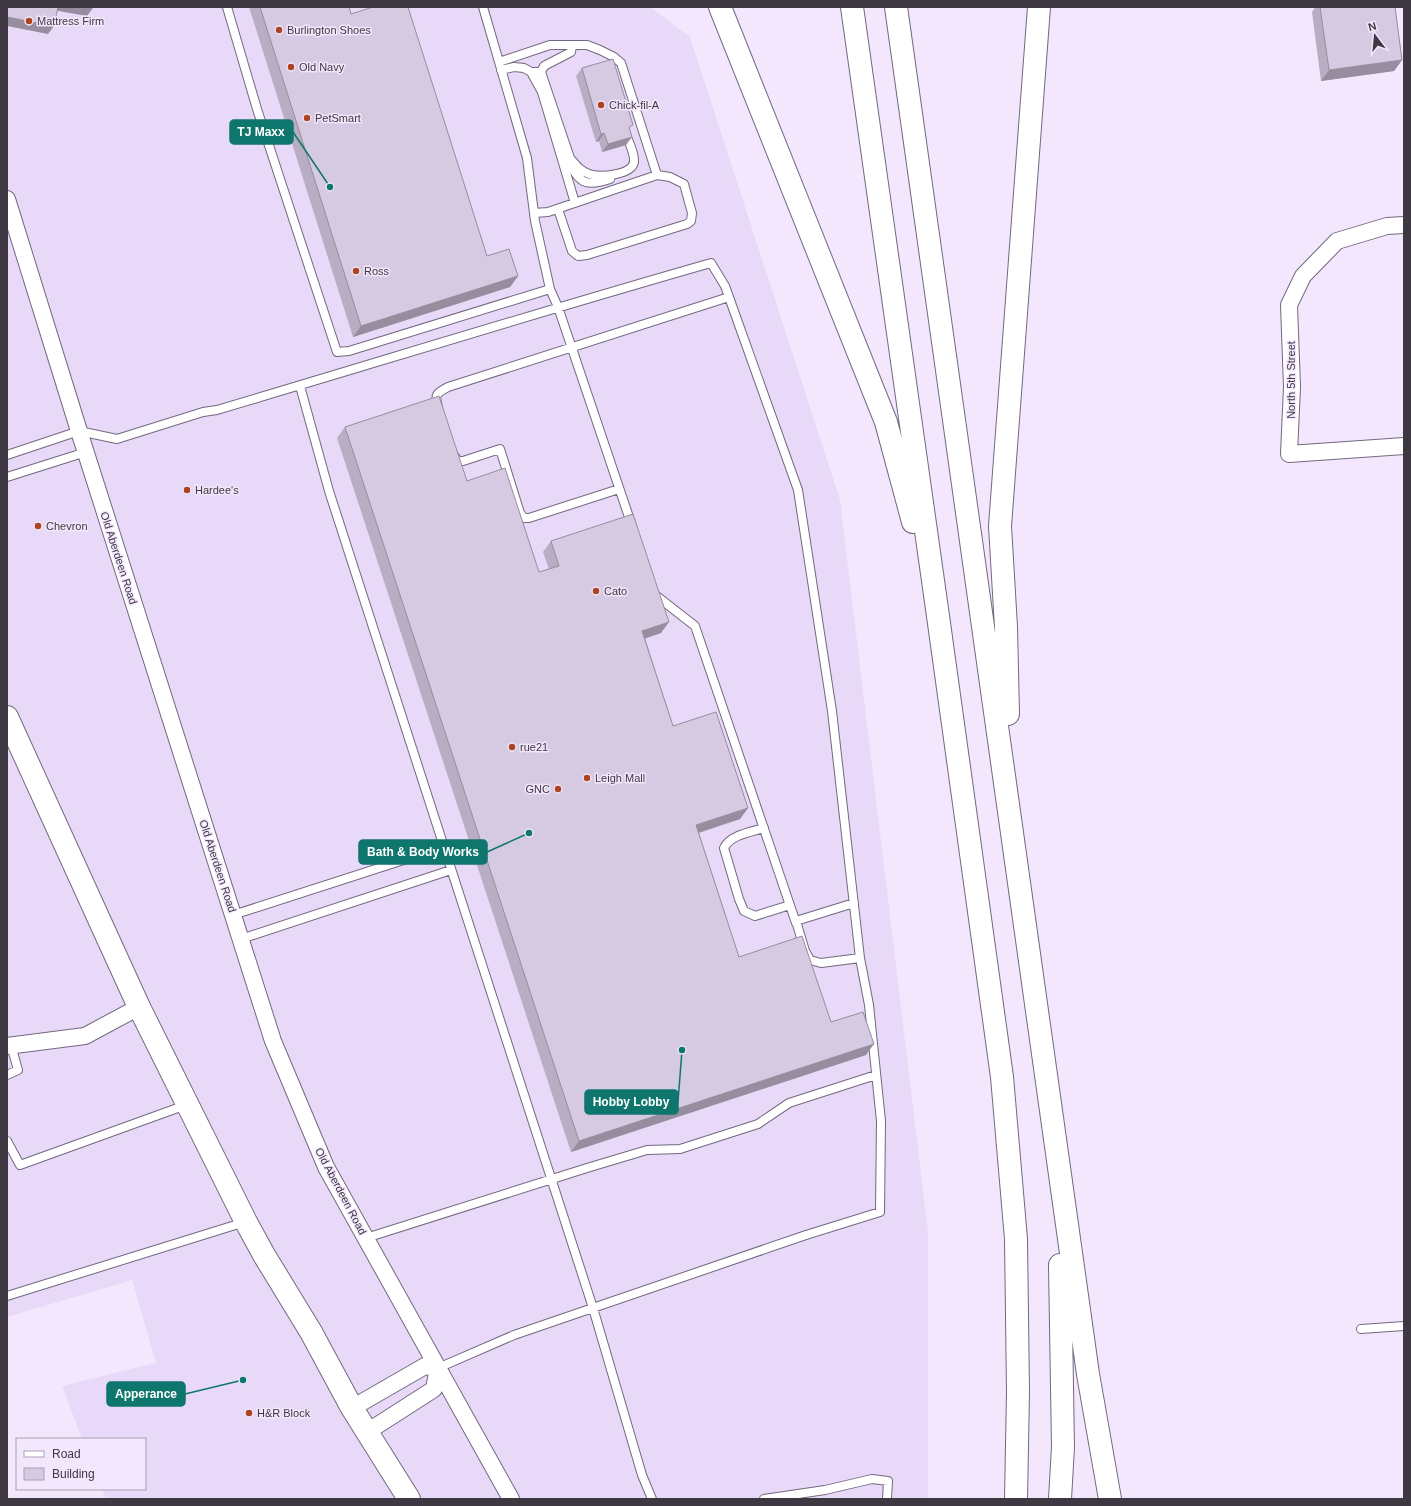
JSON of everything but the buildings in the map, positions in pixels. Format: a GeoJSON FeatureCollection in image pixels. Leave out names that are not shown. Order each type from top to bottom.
{"type":"FeatureCollection","features":[{"type":"Feature","properties":{"kind":"highway"},"geometry":{"type":"LineString","coordinates":[[720,7],[886,422],[938,616]]}},
{"type":"Feature","properties":{"kind":"highway"},"geometry":{"type":"LineString","coordinates":[[1010,815],[1006,627],[1000,526],[1040,8]]}},
{"type":"Feature","properties":{"kind":"highway"},"geometry":{"type":"LineString","coordinates":[[853,16],[1002,1077],[1016,1239],[1015,1493]]}},
{"type":"Feature","properties":{"kind":"highway"},"geometry":{"type":"LineString","coordinates":[[898,16],[1088,1374],[1110,1499]]}},
{"type":"Feature","properties":{"kind":"highway"},"geometry":{"type":"LineString","coordinates":[[7,717],[139,1007],[246,1222],[264,1255],[311,1332],[352,1408],[409,1499]]}},
{"type":"Feature","properties":{"kind":"highway"},"geometry":{"type":"LineString","coordinates":[[1044,1061],[1061,1275],[1063,1447],[1060,1499]]}},
{"type":"Feature","properties":{"kind":"street","name":"Old Aberdeen Road"},"geometry":{"type":"LineString","coordinates":[[7,199],[79,432],[273,1041],[326,1166],[511,1499]]}},
{"type":"Feature","properties":{"kind":"street","name":"North 5th Street"},"geometry":{"type":"LineString","coordinates":[[1404,226],[1387,226],[1337,241],[1303,276],[1289,305],[1292,387],[1289,454],[1404,446]]}},
{"type":"Feature","properties":{"kind":"street"},"geometry":{"type":"LineString","coordinates":[[9,1046],[85,1036],[139,1007]]}},
{"type":"Feature","properties":{"kind":"street"},"geometry":{"type":"LineString","coordinates":[[352,1408],[425,1366],[438,1368],[434,1389],[367,1432]]}},
{"type":"Feature","properties":{"kind":"lane"},"geometry":{"type":"LineString","coordinates":[[227,7],[260,116],[337,352],[350,351],[550,289]]}},
{"type":"Feature","properties":{"kind":"lane"},"geometry":{"type":"LineString","coordinates":[[482,7],[527,158],[534,213],[550,289],[558,307],[634,533]]}},
{"type":"Feature","properties":{"kind":"lane"},"geometry":{"type":"LineString","coordinates":[[499,62],[550,45],[587,45],[600,50],[621,62],[656,176]]}},
{"type":"Feature","properties":{"kind":"lane"},"geometry":{"type":"LineString","coordinates":[[572,46],[571,52],[544,66],[541,72],[570,158],[578,168],[590,175],[616,175],[630,168],[634,163],[634,156],[624,126]]}},
{"type":"Feature","properties":{"kind":"lane"},"geometry":{"type":"LineString","coordinates":[[600,50],[603,60]]}},
{"type":"Feature","properties":{"kind":"lane"},"geometry":{"type":"LineString","coordinates":[[501,70],[514,67],[524,68],[531,72],[541,72]]}},
{"type":"Feature","properties":{"kind":"lane"},"geometry":{"type":"LineString","coordinates":[[531,72],[542,92],[575,203]]}},
{"type":"Feature","properties":{"kind":"lane"},"geometry":{"type":"LineString","coordinates":[[534,213],[548,212],[558,209],[656,176],[670,177],[684,184],[692,213],[691,221],[686,224],[587,255],[578,256],[572,251],[558,209]]}},
{"type":"Feature","properties":{"kind":"lane"},"geometry":{"type":"LineString","coordinates":[[7,455],[79,432],[117,439],[203,412],[217,410],[300,386],[558,307],[711,263],[725,286],[798,490],[832,711],[860,958],[868,1005],[876,1075],[881,1121],[880,1212],[806,1235],[514,1335],[438,1368]]}},
{"type":"Feature","properties":{"kind":"lane"},"geometry":{"type":"LineString","coordinates":[[440,413],[435,398],[438,393],[448,386],[729,297]]}},
{"type":"Feature","properties":{"kind":"lane"},"geometry":{"type":"LineString","coordinates":[[300,386],[329,491],[593,1308],[642,1476],[652,1499]]}},
{"type":"Feature","properties":{"kind":"lane"},"geometry":{"type":"LineString","coordinates":[[452,449],[454,456],[458,461],[463,461],[500,449],[520,513],[524,518],[529,518],[619,488]]}},
{"type":"Feature","properties":{"kind":"lane"},"geometry":{"type":"LineString","coordinates":[[7,477],[86,452]]}},
{"type":"Feature","properties":{"kind":"lane"},"geometry":{"type":"LineString","coordinates":[[652,588],[654,595],[695,626],[805,951],[810,960],[821,963],[860,958]]}},
{"type":"Feature","properties":{"kind":"lane"},"geometry":{"type":"LineString","coordinates":[[764,828],[733,838],[726,843],[724,848],[739,899],[744,911],[755,916],[790,905]]}},
{"type":"Feature","properties":{"kind":"lane"},"geometry":{"type":"LineString","coordinates":[[233,915],[444,848]]}},
{"type":"Feature","properties":{"kind":"lane"},"geometry":{"type":"LineString","coordinates":[[241,939],[451,870]]}},
{"type":"Feature","properties":{"kind":"lane"},"geometry":{"type":"LineString","coordinates":[[796,923],[796,921],[854,903]]}},
{"type":"Feature","properties":{"kind":"lane"},"geometry":{"type":"LineString","coordinates":[[7,1075],[18,1070],[9,1046]]}},
{"type":"Feature","properties":{"kind":"lane"},"geometry":{"type":"LineString","coordinates":[[366,1238],[551,1178],[647,1150],[680,1149],[752,1126],[758,1124],[789,1103],[876,1075]]}},
{"type":"Feature","properties":{"kind":"lane"},"geometry":{"type":"LineString","coordinates":[[7,1141],[20,1165],[187,1105]]}},
{"type":"Feature","properties":{"kind":"lane"},"geometry":{"type":"LineString","coordinates":[[7,1296],[246,1222]]}},
{"type":"Feature","properties":{"kind":"lane"},"geometry":{"type":"LineString","coordinates":[[1360,1329],[1404,1326]]}},
{"type":"Feature","properties":{"kind":"lane"},"geometry":{"type":"LineString","coordinates":[[764,1499],[826,1490],[872,1479],[888,1481],[887,1499]]}},
{"type":"Feature","properties":{"kind":"shaded area"},"geometry":{"type":"Polygon","coordinates":[[[7,7],[650,7],[690,37],[840,500],[928,1232],[928,1499],[106,1499],[102,1490],[146,1490],[146,1438],[82,1438],[62,1386],[156,1363],[132,1280],[7,1317],[7,7]]]}},
{"type":"Feature","properties":{"kind":"place","name":"Mattress Firm"},"geometry":{"type":"Point","coordinates":[29,21]}},
{"type":"Feature","properties":{"kind":"place","name":"Burlington Shoes"},"geometry":{"type":"Point","coordinates":[279,30]}},
{"type":"Feature","properties":{"kind":"place","name":"Old Navy"},"geometry":{"type":"Point","coordinates":[291,67]}},
{"type":"Feature","properties":{"kind":"place","name":"Chick-fil-A"},"geometry":{"type":"Point","coordinates":[601,105]}},
{"type":"Feature","properties":{"kind":"place","name":"PetSmart"},"geometry":{"type":"Point","coordinates":[307,118]}},
{"type":"Feature","properties":{"kind":"place","name":"TJ Maxx"},"geometry":{"type":"Point","coordinates":[330,187]}},
{"type":"Feature","properties":{"kind":"place","name":"Ross"},"geometry":{"type":"Point","coordinates":[356,271]}},
{"type":"Feature","properties":{"kind":"place","name":"Hardee's"},"geometry":{"type":"Point","coordinates":[187,490]}},
{"type":"Feature","properties":{"kind":"place","name":"Chevron"},"geometry":{"type":"Point","coordinates":[38,526]}},
{"type":"Feature","properties":{"kind":"place","name":"Cato"},"geometry":{"type":"Point","coordinates":[596,591]}},
{"type":"Feature","properties":{"kind":"place","name":"rue21"},"geometry":{"type":"Point","coordinates":[512,747]}},
{"type":"Feature","properties":{"kind":"place","name":"Leigh Mall"},"geometry":{"type":"Point","coordinates":[587,778]}},
{"type":"Feature","properties":{"kind":"place","name":"GNC"},"geometry":{"type":"Point","coordinates":[558,789]}},
{"type":"Feature","properties":{"kind":"place","name":"Bath & Body Works"},"geometry":{"type":"Point","coordinates":[529,833]}},
{"type":"Feature","properties":{"kind":"place","name":"Hobby Lobby"},"geometry":{"type":"Point","coordinates":[682,1050]}},
{"type":"Feature","properties":{"kind":"place","name":"Apperance"},"geometry":{"type":"Point","coordinates":[243,1380]}},
{"type":"Feature","properties":{"kind":"place","name":"H&R Block"},"geometry":{"type":"Point","coordinates":[249,1413]}}]}
